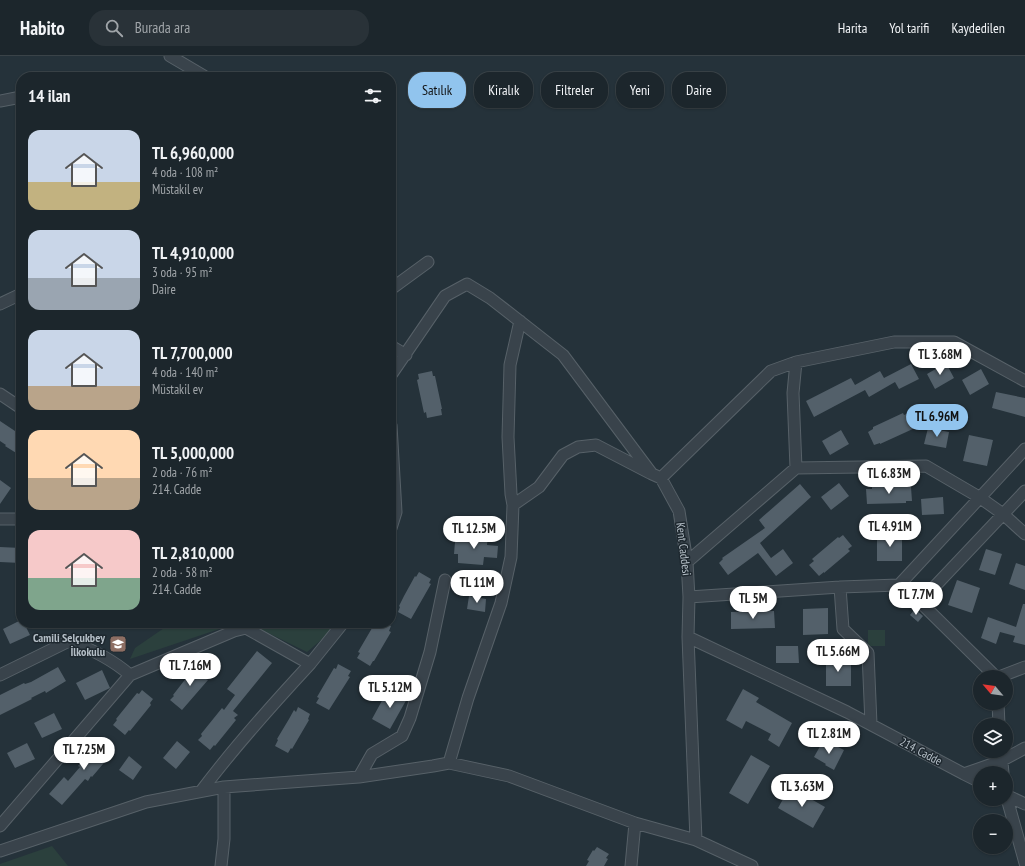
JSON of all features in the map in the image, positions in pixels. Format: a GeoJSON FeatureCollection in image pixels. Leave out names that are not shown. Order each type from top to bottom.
{"type":"FeatureCollection","features":[{"type":"Feature","properties":{"kind":"street"},"geometry":{"type":"LineString","coordinates":[[170,56],[197,72]]}},
{"type":"Feature","properties":{"kind":"street"},"geometry":{"type":"LineString","coordinates":[[0,101],[16,98]]}},
{"type":"Feature","properties":{"kind":"street"},"geometry":{"type":"LineString","coordinates":[[396,285],[428,262]]}},
{"type":"Feature","properties":{"kind":"street","name":"Kent Caddesi"},"geometry":{"type":"LineString","coordinates":[[406,355],[445,296],[467,284],[490,298],[563,355],[657,476],[679,511],[687,562],[688,637],[696,840]]}},
{"type":"Feature","properties":{"kind":"street"},"geometry":{"type":"LineString","coordinates":[[0,304],[16,296]]}},
{"type":"Feature","properties":{"kind":"street"},"geometry":{"type":"LineString","coordinates":[[449,763],[468,698],[502,603],[511,557],[513,505],[508,437],[510,365],[520,321]]}},
{"type":"Feature","properties":{"kind":"street"},"geometry":{"type":"LineString","coordinates":[[513,505],[539,487],[563,455],[578,447],[596,445],[657,476],[771,371],[796,362],[894,342],[954,342],[1025,381]]}},
{"type":"Feature","properties":{"kind":"street"},"geometry":{"type":"LineString","coordinates":[[396,349],[406,355],[396,368]]}},
{"type":"Feature","properties":{"kind":"street"},"geometry":{"type":"LineString","coordinates":[[796,362],[793,393],[796,468]]}},
{"type":"Feature","properties":{"kind":"street"},"geometry":{"type":"LineString","coordinates":[[0,394],[16,405]]}},
{"type":"Feature","properties":{"kind":"street"},"geometry":{"type":"LineString","coordinates":[[899,585],[1025,449]]}},
{"type":"Feature","properties":{"kind":"street"},"geometry":{"type":"LineString","coordinates":[[687,562],[796,468],[926,466],[979,497],[1003,514],[1025,534]]}},
{"type":"Feature","properties":{"kind":"street"},"geometry":{"type":"LineString","coordinates":[[920,602],[1025,491]]}},
{"type":"Feature","properties":{"kind":"street"},"geometry":{"type":"LineString","coordinates":[[0,519],[16,519]]}},
{"type":"Feature","properties":{"kind":"street"},"geometry":{"type":"LineString","coordinates":[[359,776],[372,754],[402,736],[410,718],[430,652],[445,580]]}},
{"type":"Feature","properties":{"kind":"street"},"geometry":{"type":"LineString","coordinates":[[688,597],[840,587],[899,585],[920,602],[989,670]]}},
{"type":"Feature","properties":{"kind":"street"},"geometry":{"type":"LineString","coordinates":[[840,587],[843,629],[868,653],[870,724]]}},
{"type":"Feature","properties":{"kind":"street"},"geometry":{"type":"LineString","coordinates":[[0,826],[130,675],[234,631],[246,628],[310,664]]}},
{"type":"Feature","properties":{"kind":"street"},"geometry":{"type":"LineString","coordinates":[[202,790],[221,764],[269,708],[310,664],[339,628]]}},
{"type":"Feature","properties":{"kind":"street","name":"214. Cadde"},"geometry":{"type":"LineString","coordinates":[[688,637],[870,724],[973,778]]}},
{"type":"Feature","properties":{"kind":"street"},"geometry":{"type":"LineString","coordinates":[[0,675],[69,641],[87,648],[120,666],[130,675]]}},
{"type":"Feature","properties":{"kind":"street"},"geometry":{"type":"LineString","coordinates":[[1013,672],[1025,667]]}},
{"type":"Feature","properties":{"kind":"street"},"geometry":{"type":"LineString","coordinates":[[1013,752],[1025,748]]}},
{"type":"Feature","properties":{"kind":"street"},"geometry":{"type":"LineString","coordinates":[[964,774],[997,758]]}},
{"type":"Feature","properties":{"kind":"street"},"geometry":{"type":"LineString","coordinates":[[0,851],[146,802],[202,790],[359,776],[449,763],[509,776],[635,822],[696,840],[752,866]]}},
{"type":"Feature","properties":{"kind":"street"},"geometry":{"type":"LineString","coordinates":[[221,866],[224,838],[224,787]]}},
{"type":"Feature","properties":{"kind":"street"},"geometry":{"type":"LineString","coordinates":[[1013,798],[1025,804]]}},
{"type":"Feature","properties":{"kind":"street"},"geometry":{"type":"LineString","coordinates":[[1009,806],[1025,863]]}},
{"type":"Feature","properties":{"kind":"street"},"geometry":{"type":"LineString","coordinates":[[631,866],[635,822]]}},
{"type":"Feature","properties":{"kind":"green space"},"geometry":{"type":"Polygon","coordinates":[[[164,628],[222,628],[130,659],[135,648],[164,628]]]}},
{"type":"Feature","properties":{"kind":"green space"},"geometry":{"type":"Polygon","coordinates":[[[258,628],[332,628],[307,652],[258,628]]]}},
{"type":"Feature","properties":{"kind":"green space"},"geometry":{"type":"Polygon","coordinates":[[[868,630],[885,630],[885,646],[868,646],[868,630]]]}},
{"type":"Feature","properties":{"kind":"green space"},"geometry":{"type":"Polygon","coordinates":[[[52,846],[68,866],[0,866],[0,864],[52,846]]]}},
{"type":"Feature","properties":{"kind":"building"},"geometry":{"type":"Polygon","coordinates":[[[946,363],[954,378],[935,389],[927,374],[946,363]]]}},
{"type":"Feature","properties":{"kind":"building"},"geometry":{"type":"Polygon","coordinates":[[[911,364],[919,379],[899,389],[895,382],[869,397],[865,390],[814,417],[806,401],[851,378],[855,385],[880,371],[884,378],[911,364]]]}},
{"type":"Feature","properties":{"kind":"building"},"geometry":{"type":"Polygon","coordinates":[[[981,369],[989,384],[970,395],[962,380],[981,369]]]}},
{"type":"Feature","properties":{"kind":"building"},"geometry":{"type":"Polygon","coordinates":[[[432,371],[433,376],[435,376],[442,415],[427,418],[426,412],[424,413],[417,380],[419,379],[418,374],[432,371]]]}},
{"type":"Feature","properties":{"kind":"building"},"geometry":{"type":"Polygon","coordinates":[[[996,392],[1025,398],[1025,417],[992,408],[996,392]]]}},
{"type":"Feature","properties":{"kind":"building"},"geometry":{"type":"Polygon","coordinates":[[[903,413],[904,415],[909,413],[915,428],[880,444],[874,445],[868,432],[873,429],[873,427],[903,413]]]}},
{"type":"Feature","properties":{"kind":"building"},"geometry":{"type":"Polygon","coordinates":[[[0,421],[16,432],[16,453],[0,441],[0,421]]]}},
{"type":"Feature","properties":{"kind":"building"},"geometry":{"type":"Polygon","coordinates":[[[928,428],[949,432],[946,448],[924,444],[928,428]]]}},
{"type":"Feature","properties":{"kind":"building"},"geometry":{"type":"Polygon","coordinates":[[[841,430],[849,444],[830,455],[822,441],[841,430]]]}},
{"type":"Feature","properties":{"kind":"building"},"geometry":{"type":"Polygon","coordinates":[[[969,435],[993,440],[987,466],[963,461],[969,435]]]}},
{"type":"Feature","properties":{"kind":"building"},"geometry":{"type":"Polygon","coordinates":[[[0,480],[11,488],[0,504],[0,480]]]}},
{"type":"Feature","properties":{"kind":"building"},"geometry":{"type":"Polygon","coordinates":[[[839,483],[849,496],[831,510],[821,497],[839,483]]]}},
{"type":"Feature","properties":{"kind":"building"},"geometry":{"type":"Polygon","coordinates":[[[800,484],[811,497],[760,543],[771,558],[783,549],[793,563],[776,576],[758,553],[728,575],[719,563],[723,559],[722,558],[765,528],[759,520],[800,484]]]}},
{"type":"Feature","properties":{"kind":"building"},"geometry":{"type":"Polygon","coordinates":[[[906,485],[906,487],[911,487],[912,501],[906,501],[906,503],[867,504],[866,489],[872,489],[872,487],[906,485]]]}},
{"type":"Feature","properties":{"kind":"building"},"geometry":{"type":"Polygon","coordinates":[[[943,497],[944,514],[922,515],[921,499],[943,497]]]}},
{"type":"Feature","properties":{"kind":"building"},"geometry":{"type":"Polygon","coordinates":[[[460,534],[488,536],[487,545],[498,546],[497,558],[484,557],[483,565],[458,563],[458,554],[454,554],[455,542],[460,542],[460,534]]]}},
{"type":"Feature","properties":{"kind":"building"},"geometry":{"type":"Polygon","coordinates":[[[843,535],[852,546],[848,549],[850,551],[819,576],[809,565],[814,561],[812,559],[838,537],[839,538],[843,535]]]}},
{"type":"Feature","properties":{"kind":"building"},"geometry":{"type":"Polygon","coordinates":[[[877,535],[902,535],[902,561],[877,561],[877,535]]]}},
{"type":"Feature","properties":{"kind":"building"},"geometry":{"type":"Polygon","coordinates":[[[0,547],[16,548],[16,563],[0,562],[0,547]]]}},
{"type":"Feature","properties":{"kind":"building"},"geometry":{"type":"Polygon","coordinates":[[[986,549],[1002,554],[995,575],[979,570],[986,549]]]}},
{"type":"Feature","properties":{"kind":"building"},"geometry":{"type":"Polygon","coordinates":[[[1016,563],[1025,566],[1025,590],[1009,584],[1016,563]]]}},
{"type":"Feature","properties":{"kind":"building"},"geometry":{"type":"Polygon","coordinates":[[[419,572],[431,579],[429,583],[431,584],[411,619],[398,612],[399,606],[415,576],[416,577],[419,572]]]}},
{"type":"Feature","properties":{"kind":"building"},"geometry":{"type":"Polygon","coordinates":[[[957,580],[980,588],[972,613],[948,605],[957,580]]]}},
{"type":"Feature","properties":{"kind":"building"},"geometry":{"type":"Polygon","coordinates":[[[469,596],[486,599],[485,612],[467,609],[469,596]]]}},
{"type":"Feature","properties":{"kind":"building"},"geometry":{"type":"Polygon","coordinates":[[[1023,604],[1025,604],[1025,645],[1013,642],[1015,636],[1000,632],[996,644],[981,638],[988,617],[1016,627],[1023,604]]]}},
{"type":"Feature","properties":{"kind":"building"},"geometry":{"type":"Polygon","coordinates":[[[828,608],[828,634],[803,635],[803,609],[828,608]]]}},
{"type":"Feature","properties":{"kind":"building"},"geometry":{"type":"Polygon","coordinates":[[[915,609],[923,616],[918,622],[910,615],[915,609]]]}},
{"type":"Feature","properties":{"kind":"building"},"geometry":{"type":"Polygon","coordinates":[[[774,611],[775,628],[731,629],[731,612],[774,611]]]}},
{"type":"Feature","properties":{"kind":"building"},"geometry":{"type":"Polygon","coordinates":[[[16,622],[16,628],[26,628],[30,635],[10,644],[3,629],[16,622]]]}},
{"type":"Feature","properties":{"kind":"building"},"geometry":{"type":"Polygon","coordinates":[[[372,628],[390,628],[389,631],[391,632],[370,666],[357,658],[360,653],[358,652],[372,628]]]}},
{"type":"Feature","properties":{"kind":"building"},"geometry":{"type":"Polygon","coordinates":[[[776,646],[798,646],[799,663],[776,663],[776,646]]]}},
{"type":"Feature","properties":{"kind":"building"},"geometry":{"type":"Polygon","coordinates":[[[257,651],[272,663],[233,711],[238,715],[234,718],[236,720],[210,750],[198,740],[222,708],[224,710],[235,695],[227,689],[257,651]]]}},
{"type":"Feature","properties":{"kind":"building"},"geometry":{"type":"Polygon","coordinates":[[[826,660],[851,660],[851,686],[826,686],[826,660]]]}},
{"type":"Feature","properties":{"kind":"building"},"geometry":{"type":"Polygon","coordinates":[[[338,664],[351,671],[348,676],[350,677],[329,710],[316,703],[319,698],[317,697],[334,668],[336,669],[338,664]]]}},
{"type":"Feature","properties":{"kind":"building"},"geometry":{"type":"Polygon","coordinates":[[[199,666],[210,674],[206,679],[208,680],[182,710],[170,700],[194,668],[195,670],[199,666]]]}},
{"type":"Feature","properties":{"kind":"building"},"geometry":{"type":"Polygon","coordinates":[[[58,667],[66,681],[46,693],[45,691],[0,715],[0,695],[24,683],[31,682],[58,667]]]}},
{"type":"Feature","properties":{"kind":"building"},"geometry":{"type":"Polygon","coordinates":[[[102,670],[110,688],[85,700],[76,683],[102,670]]]}},
{"type":"Feature","properties":{"kind":"building"},"geometry":{"type":"Polygon","coordinates":[[[393,689],[408,697],[390,729],[372,719],[384,697],[388,699],[393,689]]]}},
{"type":"Feature","properties":{"kind":"building"},"geometry":{"type":"Polygon","coordinates":[[[743,689],[759,698],[756,702],[792,723],[779,747],[768,740],[771,734],[746,721],[742,729],[726,720],[743,689]]]}},
{"type":"Feature","properties":{"kind":"building"},"geometry":{"type":"Polygon","coordinates":[[[142,690],[153,699],[150,703],[151,705],[125,735],[113,725],[137,693],[139,694],[142,690]]]}},
{"type":"Feature","properties":{"kind":"building"},"geometry":{"type":"Polygon","coordinates":[[[298,707],[310,714],[309,720],[292,749],[291,748],[288,753],[275,746],[278,740],[277,739],[294,710],[296,712],[298,707]]]}},
{"type":"Feature","properties":{"kind":"building"},"geometry":{"type":"Polygon","coordinates":[[[54,713],[62,729],[42,738],[34,723],[54,713]]]}},
{"type":"Feature","properties":{"kind":"building"},"geometry":{"type":"Polygon","coordinates":[[[104,737],[115,746],[112,750],[114,751],[92,777],[91,776],[88,781],[85,779],[62,805],[49,794],[64,777],[68,781],[80,767],[78,766],[85,757],[100,739],[101,741],[104,737]]]}},
{"type":"Feature","properties":{"kind":"building"},"geometry":{"type":"Polygon","coordinates":[[[177,741],[190,752],[176,769],[163,758],[177,741]]]}},
{"type":"Feature","properties":{"kind":"building"},"geometry":{"type":"Polygon","coordinates":[[[823,741],[844,750],[834,770],[814,757],[823,741]]]}},
{"type":"Feature","properties":{"kind":"building"},"geometry":{"type":"Polygon","coordinates":[[[27,743],[35,759],[15,768],[7,753],[27,743]]]}},
{"type":"Feature","properties":{"kind":"building"},"geometry":{"type":"Polygon","coordinates":[[[751,755],[770,766],[748,804],[729,793],[751,755]]]}},
{"type":"Feature","properties":{"kind":"building"},"geometry":{"type":"Polygon","coordinates":[[[129,756],[142,767],[133,780],[119,770],[129,756]]]}},
{"type":"Feature","properties":{"kind":"building"},"geometry":{"type":"Polygon","coordinates":[[[790,787],[825,807],[813,828],[778,808],[790,787]]]}},
{"type":"Feature","properties":{"kind":"building"},"geometry":{"type":"Polygon","coordinates":[[[597,847],[609,854],[606,858],[608,859],[604,866],[586,866],[589,861],[587,860],[593,850],[594,851],[597,847]]]}},
{"type":"Feature","properties":{"kind":"place","name":"Camili Selçukbey İlkokulu"},"geometry":{"type":"Point","coordinates":[118,644]}}]}
